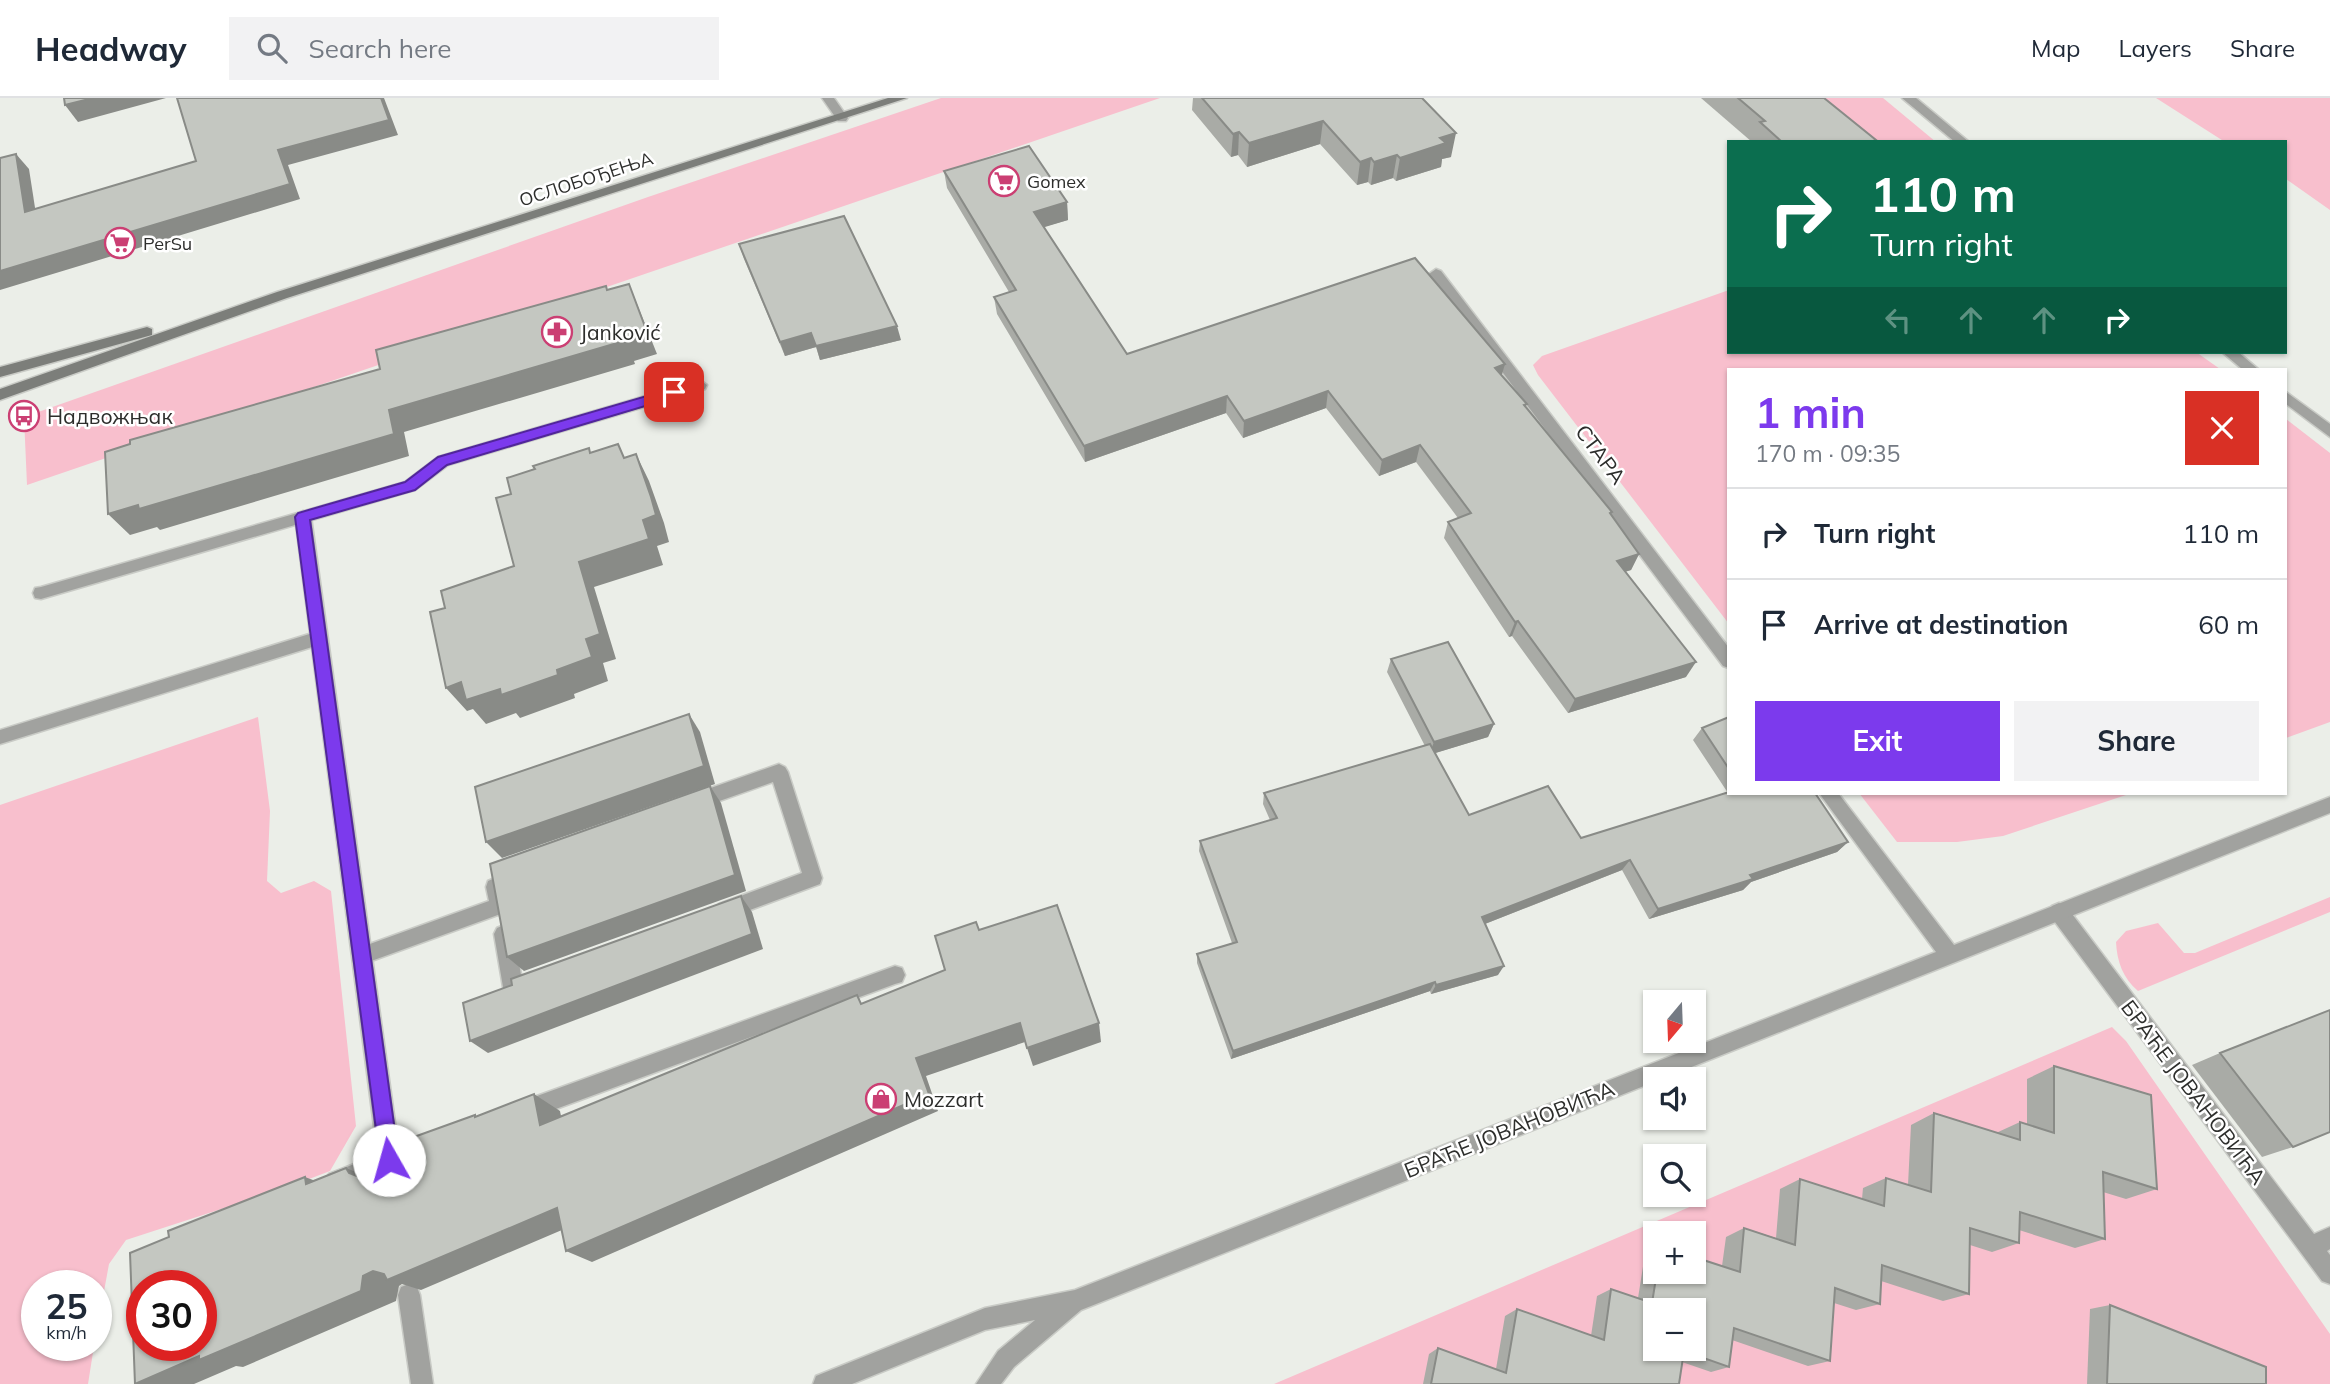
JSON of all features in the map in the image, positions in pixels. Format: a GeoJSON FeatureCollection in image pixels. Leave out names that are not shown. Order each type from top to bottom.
{"type":"FeatureCollection","features":[{"type":"Feature","properties":{"kind":"street"},"geometry":{"type":"LineString","coordinates":[[828,98],[842,118]]}},
{"type":"Feature","properties":{"kind":"street","name":"ОСЛОБОЂЕЊА"},"geometry":{"type":"LineString","coordinates":[[0,395],[282,295],[901,98]]}},
{"type":"Feature","properties":{"kind":"street"},"geometry":{"type":"LineString","coordinates":[[1908,98],[1960,140]]}},
{"type":"Feature","properties":{"kind":"street","name":"СТАРА"},"geometry":{"type":"LineString","coordinates":[[1436,274],[1727,658]]}},
{"type":"Feature","properties":{"kind":"street","name":"ОСЛОБОЂЕЊА"},"geometry":{"type":"LineString","coordinates":[[0,372],[282,295]]}},
{"type":"Feature","properties":{"kind":"street"},"geometry":{"type":"LineString","coordinates":[[2232,354],[2250,368]]}},
{"type":"Feature","properties":{"kind":"street"},"geometry":{"type":"LineString","coordinates":[[41,593],[410,486],[443,461],[700,385]]}},
{"type":"Feature","properties":{"kind":"street"},"geometry":{"type":"LineString","coordinates":[[2287,398],[2330,432]]}},
{"type":"Feature","properties":{"kind":"street"},"geometry":{"type":"LineString","coordinates":[[303,517],[391,1169]]}},
{"type":"Feature","properties":{"kind":"street"},"geometry":{"type":"LineString","coordinates":[[0,737],[319,638]]}},
{"type":"Feature","properties":{"kind":"street"},"geometry":{"type":"LineString","coordinates":[[675,809],[779,772],[813,878],[709,916]]}},
{"type":"Feature","properties":{"kind":"street"},"geometry":{"type":"LineString","coordinates":[[1830,795],[1950,955]]}},
{"type":"Feature","properties":{"kind":"street","name":"БРАЋЕ ЈОВАНОВИЋА"},"geometry":{"type":"LineString","coordinates":[[824,1384],[985,1319],[1076,1301],[2330,805]]}},
{"type":"Feature","properties":{"kind":"street"},"geometry":{"type":"LineString","coordinates":[[506,868],[493,873],[513,988],[539,978]]}},
{"type":"Feature","properties":{"kind":"street"},"geometry":{"type":"LineString","coordinates":[[363,955],[499,906]]}},
{"type":"Feature","properties":{"kind":"street","name":"БРАЋЕ ЈОВАНОВИЋА"},"geometry":{"type":"LineString","coordinates":[[2059,912],[2320,1243],[2330,1273]]}},
{"type":"Feature","properties":{"kind":"street"},"geometry":{"type":"LineString","coordinates":[[506,1118],[895,975]]}},
{"type":"Feature","properties":{"kind":"street"},"geometry":{"type":"LineString","coordinates":[[311,1191],[391,1169],[415,1151]]}},
{"type":"Feature","properties":{"kind":"street"},"geometry":{"type":"LineString","coordinates":[[409,1295],[422,1384]]}},
{"type":"Feature","properties":{"kind":"street","name":"БРАЋЕ ЈОВАНОВИЋА"},"geometry":{"type":"LineString","coordinates":[[987,1384],[1006,1359],[1076,1301]]}},
{"type":"Feature","properties":{"kind":"shaded area"},"geometry":{"type":"Polygon","coordinates":[[[941,98],[1160,98],[27,485],[24,417],[648,197],[941,98]]]}},
{"type":"Feature","properties":{"kind":"shaded area"},"geometry":{"type":"Polygon","coordinates":[[[1808,98],[1883,98],[1934,140],[1860,140],[1808,98]]]}},
{"type":"Feature","properties":{"kind":"shaded area"},"geometry":{"type":"Polygon","coordinates":[[[2156,98],[2330,98],[2330,210],[2287,180],[2287,140],[2222,140],[2156,98]]]}},
{"type":"Feature","properties":{"kind":"shaded area"},"geometry":{"type":"Polygon","coordinates":[[[1727,291],[1727,354],[2199,354],[2219,368],[1727,368],[1727,621],[1538,375],[1533,365],[1542,356],[1727,291]]]}},
{"type":"Feature","properties":{"kind":"shaded area"},"geometry":{"type":"Polygon","coordinates":[[[2287,420],[2330,453],[2330,722],[2287,738],[2287,420]]]}},
{"type":"Feature","properties":{"kind":"shaded area"},"geometry":{"type":"Polygon","coordinates":[[[258,717],[270,811],[267,881],[281,893],[314,881],[331,891],[356,1126],[330,1171],[126,1240],[109,1264],[108,1270],[21,1270],[21,1361],[92,1361],[88,1384],[0,1384],[0,805],[258,717]]]}},
{"type":"Feature","properties":{"kind":"shaded area"},"geometry":{"type":"Polygon","coordinates":[[[1861,795],[2126,795],[2003,836],[1957,842],[1897,842],[1861,795]]]}},
{"type":"Feature","properties":{"kind":"shaded area"},"geometry":{"type":"Polygon","coordinates":[[[2330,897],[2330,912],[2138,991],[2128,981],[2119,963],[2116,942],[2126,931],[2158,923],[2184,953],[2195,953],[2330,897]]]}},
{"type":"Feature","properties":{"kind":"shaded area"},"geometry":{"type":"Polygon","coordinates":[[[2112,1027],[2126,1041],[2330,1334],[2330,1384],[1274,1384],[1643,1227],[1643,1284],[1706,1284],[1706,1221],[1657,1221],[1689,1207],[1706,1207],[1706,1200],[2112,1027]]]}},
{"type":"Feature","properties":{"kind":"building"},"geometry":{"type":"Polygon","coordinates":[[[64,98],[93,98],[65,105],[64,98]]]}},
{"type":"Feature","properties":{"kind":"building"},"geometry":{"type":"Polygon","coordinates":[[[177,98],[381,98],[389,120],[278,150],[290,184],[0,271],[0,158],[16,154],[25,212],[196,161],[177,98]]]}},
{"type":"Feature","properties":{"kind":"building"},"geometry":{"type":"Polygon","coordinates":[[[1202,98],[1422,98],[1456,133],[1440,138],[1446,143],[1400,158],[1397,155],[1374,162],[1371,158],[1360,162],[1323,121],[1249,143],[1239,132],[1233,134],[1202,98]]]}},
{"type":"Feature","properties":{"kind":"building"},"geometry":{"type":"Polygon","coordinates":[[[1738,98],[1824,98],[1876,140],[1780,140],[1760,122],[1765,121],[1738,98]]]}},
{"type":"Feature","properties":{"kind":"building"},"geometry":{"type":"Polygon","coordinates":[[[1029,146],[1067,202],[1034,212],[1127,354],[1415,258],[1505,364],[1495,368],[1527,404],[1524,405],[1612,512],[1610,513],[1639,554],[1617,561],[1696,662],[1575,699],[1518,621],[1515,622],[1448,522],[1471,513],[1420,445],[1382,460],[1328,391],[1244,421],[1227,396],[1084,446],[994,297],[1016,290],[944,171],[1029,146]]]}},
{"type":"Feature","properties":{"kind":"building"},"geometry":{"type":"Polygon","coordinates":[[[844,216],[897,326],[816,346],[811,333],[780,342],[739,244],[844,216]]]}},
{"type":"Feature","properties":{"kind":"building"},"geometry":{"type":"Polygon","coordinates":[[[629,284],[647,332],[389,410],[394,434],[139,509],[138,505],[108,514],[105,452],[130,444],[130,440],[380,369],[376,350],[606,286],[607,290],[629,284]]]}},
{"type":"Feature","properties":{"kind":"building"},"geometry":{"type":"Polygon","coordinates":[[[618,444],[624,458],[636,454],[656,515],[643,520],[649,539],[579,562],[600,634],[586,639],[592,657],[557,670],[558,675],[501,695],[500,689],[466,700],[461,682],[446,688],[430,612],[445,608],[441,591],[514,566],[496,498],[511,494],[507,478],[535,469],[533,466],[589,448],[590,453],[618,444]]]}},
{"type":"Feature","properties":{"kind":"building"},"geometry":{"type":"Polygon","coordinates":[[[1448,642],[1494,724],[1434,742],[1391,659],[1448,642]]]}},
{"type":"Feature","properties":{"kind":"building"},"geometry":{"type":"Polygon","coordinates":[[[689,714],[704,766],[486,842],[475,787],[689,714]]]}},
{"type":"Feature","properties":{"kind":"building"},"geometry":{"type":"Polygon","coordinates":[[[1727,718],[1727,766],[1702,728],[1727,718]]]}},
{"type":"Feature","properties":{"kind":"building"},"geometry":{"type":"Polygon","coordinates":[[[1430,744],[1469,815],[1548,786],[1581,838],[1727,793],[1727,795],[1816,795],[1848,842],[1750,875],[1753,879],[1658,909],[1630,860],[1482,917],[1504,966],[1436,985],[1435,982],[1233,1051],[1197,954],[1237,942],[1200,841],[1277,818],[1264,793],[1430,744]]]}},
{"type":"Feature","properties":{"kind":"building"},"geometry":{"type":"Polygon","coordinates":[[[710,786],[735,875],[507,957],[490,864],[710,786]]]}},
{"type":"Feature","properties":{"kind":"building"},"geometry":{"type":"Polygon","coordinates":[[[741,896],[752,934],[470,1041],[463,1003],[512,985],[511,979],[741,896]]]}},
{"type":"Feature","properties":{"kind":"building"},"geometry":{"type":"Polygon","coordinates":[[[1057,905],[1099,1023],[1027,1048],[1020,1023],[916,1058],[929,1094],[566,1251],[557,1208],[387,1280],[384,1274],[373,1271],[363,1276],[361,1291],[217,1352],[217,1270],[131,1270],[130,1253],[169,1237],[168,1231],[305,1177],[306,1184],[346,1168],[349,1173],[359,1177],[368,1172],[372,1157],[400,1146],[400,1142],[534,1094],[540,1125],[857,995],[861,1004],[945,970],[935,936],[976,922],[979,930],[1057,905]]]}},
{"type":"Feature","properties":{"kind":"building"},"geometry":{"type":"Polygon","coordinates":[[[2330,1010],[2330,1132],[2293,1147],[2220,1053],[2330,1010]]]}},
{"type":"Feature","properties":{"kind":"building"},"geometry":{"type":"Polygon","coordinates":[[[2054,1066],[2151,1095],[2157,1189],[2103,1172],[2105,1239],[2020,1212],[2019,1243],[1970,1228],[1969,1294],[1882,1265],[1880,1304],[1835,1288],[1830,1361],[1734,1328],[1729,1367],[1706,1359],[1706,1298],[1653,1298],[1655,1284],[1706,1284],[1706,1261],[1740,1272],[1744,1228],[1795,1245],[1800,1179],[1884,1206],[1886,1178],[1931,1192],[1934,1113],[2020,1140],[2020,1122],[2054,1133],[2054,1066]]]}},
{"type":"Feature","properties":{"kind":"building"},"geometry":{"type":"Polygon","coordinates":[[[1611,1289],[1643,1300],[1643,1361],[1682,1361],[1679,1384],[1431,1384],[1438,1348],[1506,1373],[1517,1309],[1604,1340],[1611,1289]]]}},
{"type":"Feature","properties":{"kind":"building"},"geometry":{"type":"Polygon","coordinates":[[[2110,1305],[2266,1367],[2266,1384],[2107,1384],[2110,1305]]]}},
{"type":"Feature","properties":{"kind":"building"},"geometry":{"type":"Polygon","coordinates":[[[134,1361],[188,1361],[135,1384],[134,1361]]]}},
{"type":"Feature","properties":{"kind":"place","name":"Gomex"},"geometry":{"type":"Point","coordinates":[1004,181]}},
{"type":"Feature","properties":{"kind":"place","name":"PerSu"},"geometry":{"type":"Point","coordinates":[120,243]}},
{"type":"Feature","properties":{"kind":"place","name":"Janković"},"geometry":{"type":"Point","coordinates":[557,332]}},
{"type":"Feature","properties":{"kind":"place","name":"Надвожњак"},"geometry":{"type":"Point","coordinates":[24,416]}},
{"type":"Feature","properties":{"kind":"place","name":"Mozzart"},"geometry":{"type":"Point","coordinates":[881,1099]}},
{"type":"Feature","properties":{"kind":"route"},"geometry":{"type":"LineString","coordinates":[[389,1160],[303,517],[410,486],[443,461],[674,392]]}}]}
